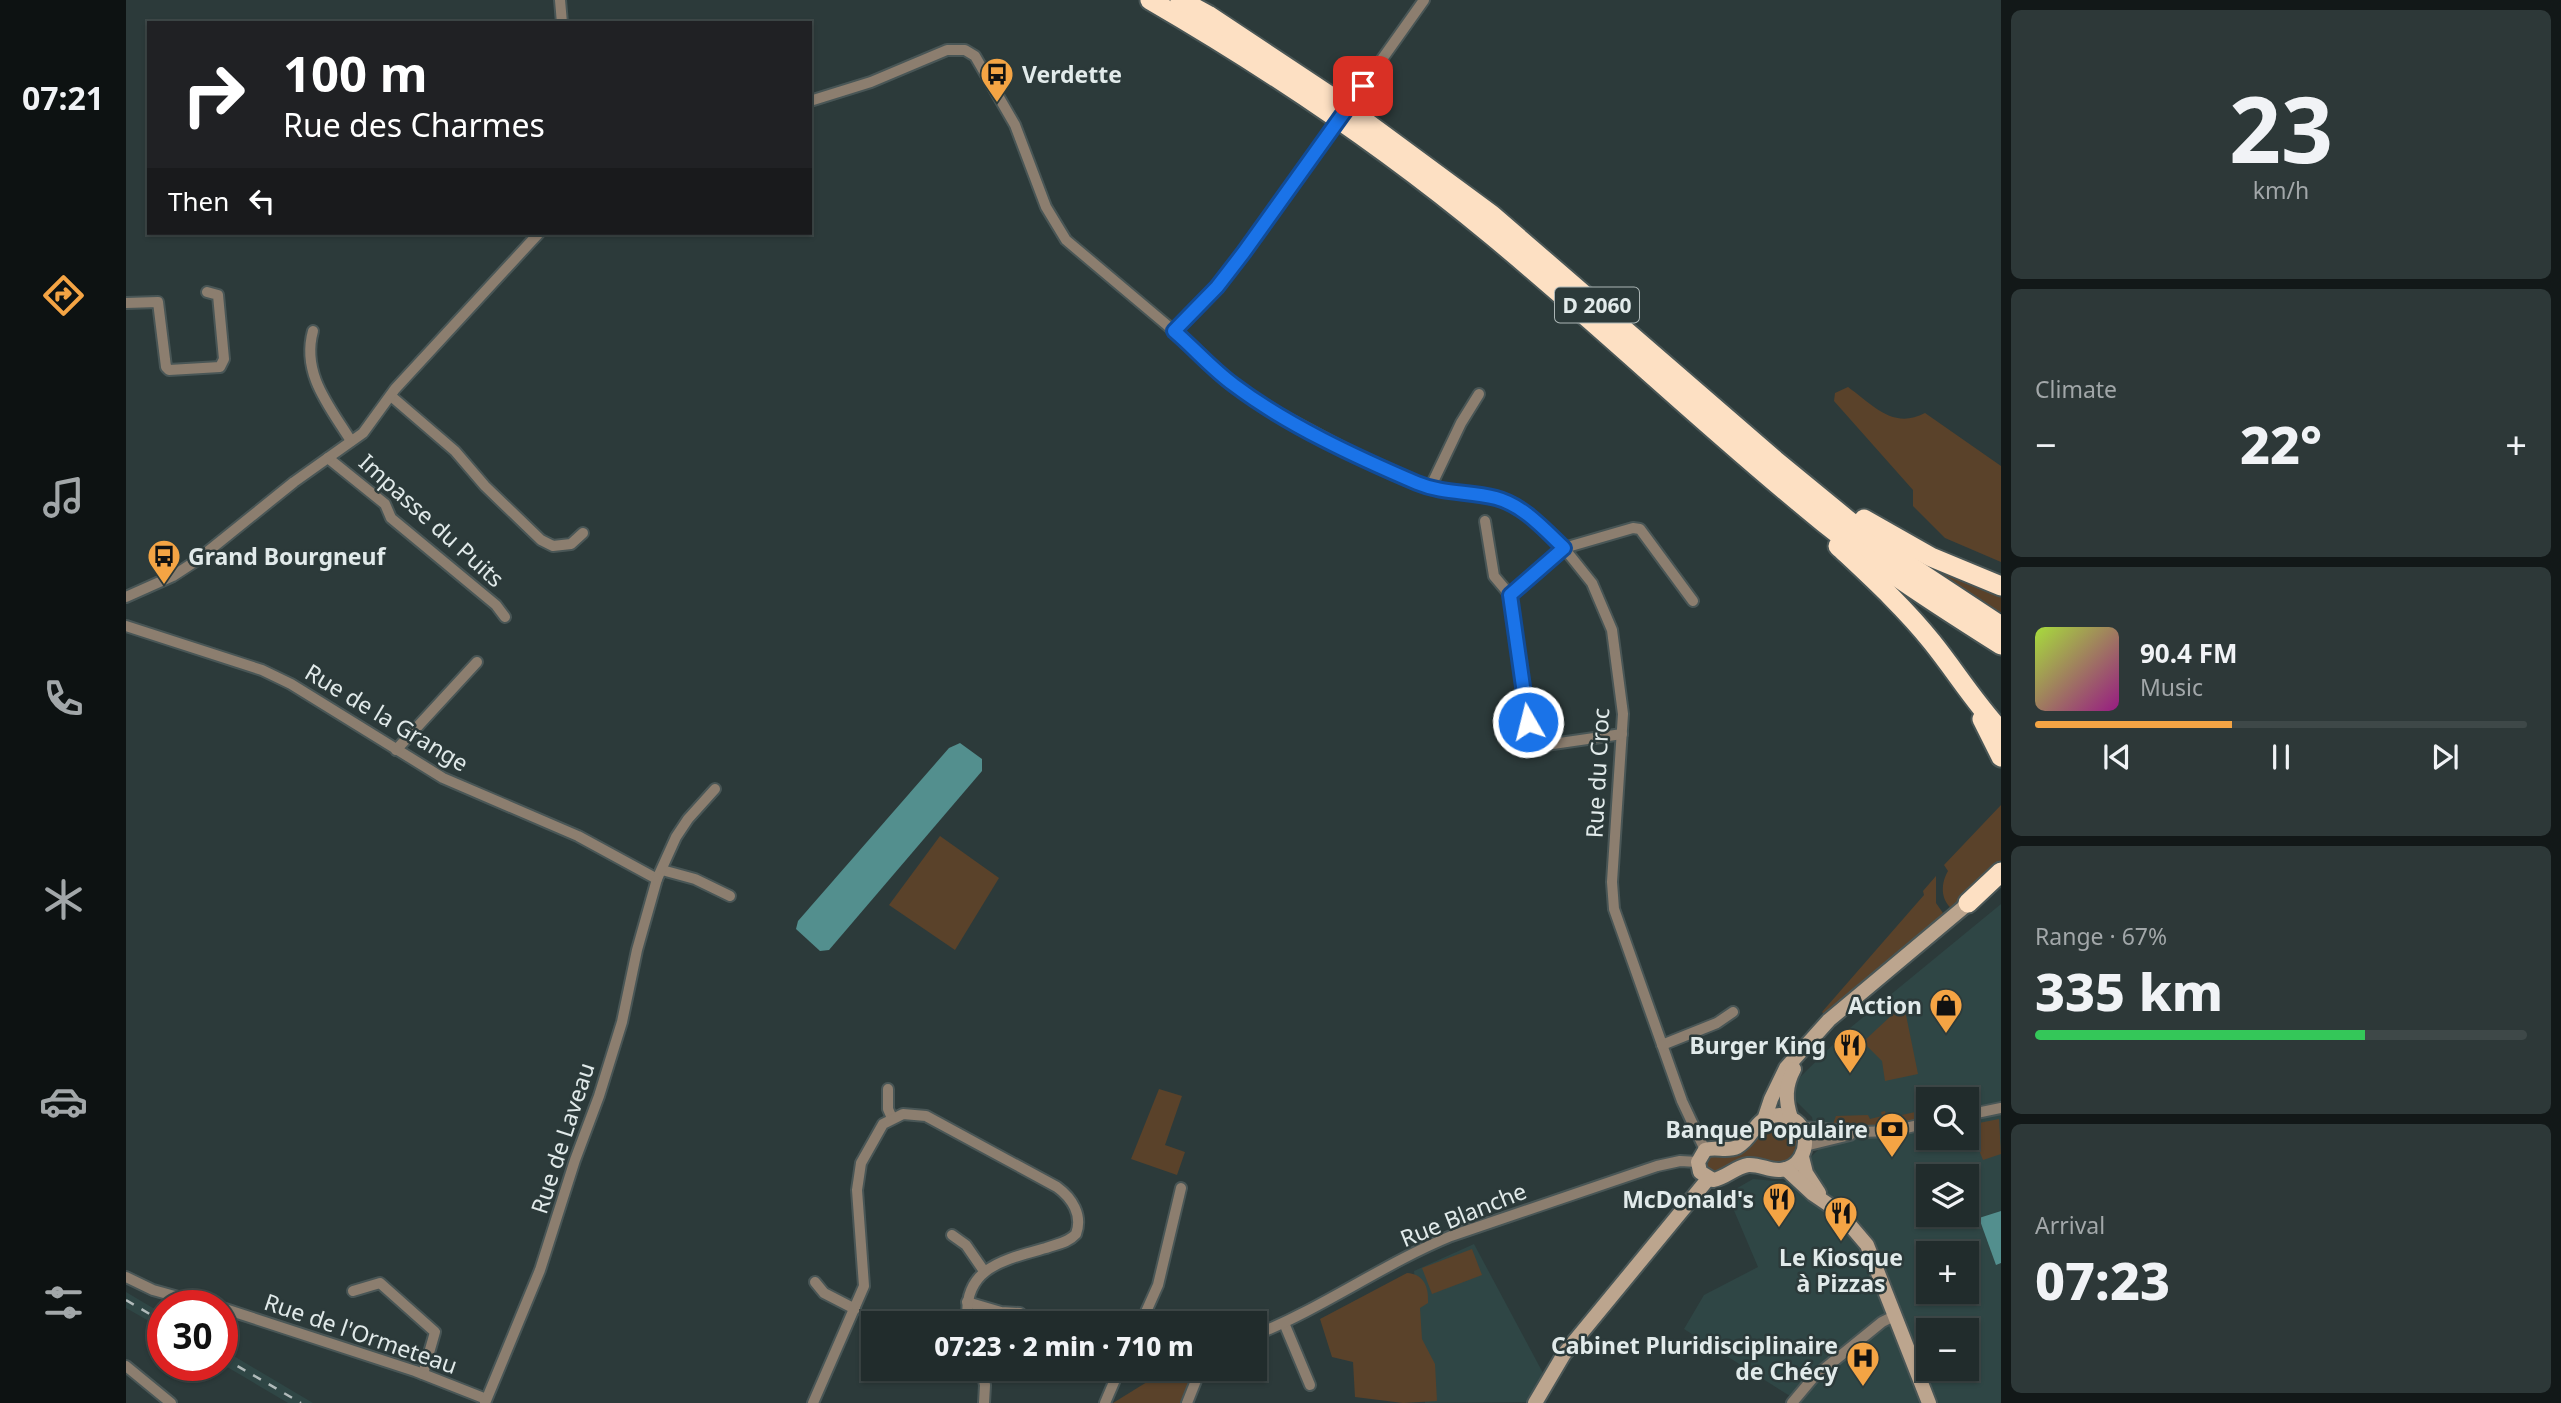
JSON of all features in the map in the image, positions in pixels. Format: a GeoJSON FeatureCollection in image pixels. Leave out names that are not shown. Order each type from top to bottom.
{"type":"FeatureCollection","features":[{"type":"Feature","properties":{"kind":"highway","name":"D 2060"},"geometry":{"type":"LineString","coordinates":[[1150,0],[1243,56],[1422,181],[1541,278],[1826,524],[1891,573],[2001,645]]}},
{"type":"Feature","properties":{"kind":"highway","name":"D 2060"},"geometry":{"type":"LineString","coordinates":[[1180,0],[1208,15],[1346,106],[1492,215],[1724,416],[1895,556],[2001,626]]}},
{"type":"Feature","properties":{"kind":"highway"},"geometry":{"type":"LineString","coordinates":[[1724,416],[1867,522],[1931,557],[2001,586]]}},
{"type":"Feature","properties":{"kind":"highway"},"geometry":{"type":"LineString","coordinates":[[1767,475],[1794,508],[1906,611],[1972,699],[2001,731]]}},
{"type":"Feature","properties":{"kind":"highway"},"geometry":{"type":"LineString","coordinates":[[1972,699],[2001,757]]}},
{"type":"Feature","properties":{"kind":"highway"},"geometry":{"type":"LineString","coordinates":[[1968,903],[2001,872]]}},
{"type":"Feature","properties":{"kind":"street"},"geometry":{"type":"LineString","coordinates":[[560,0],[562,21]]}},
{"type":"Feature","properties":{"kind":"street"},"geometry":{"type":"LineString","coordinates":[[1174,331],[1217,287],[1424,0]]}},
{"type":"Feature","properties":{"kind":"street","name":"Rue du Croc"},"geometry":{"type":"LineString","coordinates":[[812,100],[871,82],[947,50],[970,52],[980,61],[1015,125],[1046,207],[1066,240],[1174,331],[1202,359],[1257,402],[1373,464],[1430,488],[1486,496],[1507,502],[1530,516],[1564,548],[1592,583],[1612,630],[1622,692],[1622,734],[1612,882],[1614,909],[1701,1156]]}},
{"type":"Feature","properties":{"kind":"street"},"geometry":{"type":"LineString","coordinates":[[126,597],[173,576],[196,561],[363,433],[391,396],[537,235]]}},
{"type":"Feature","properties":{"kind":"street"},"geometry":{"type":"LineString","coordinates":[[126,303],[158,302],[166,366],[169,370],[219,367],[224,359],[218,295],[206,292]]}},
{"type":"Feature","properties":{"kind":"street"},"geometry":{"type":"LineString","coordinates":[[313,331],[308,349],[314,380],[351,441]]}},
{"type":"Feature","properties":{"kind":"street"},"geometry":{"type":"LineString","coordinates":[[1430,488],[1461,423],[1479,394]]}},
{"type":"Feature","properties":{"kind":"street"},"geometry":{"type":"LineString","coordinates":[[391,396],[456,451],[485,486],[541,540],[553,546],[571,544],[583,533]]}},
{"type":"Feature","properties":{"kind":"street","name":"Impasse du Puits"},"geometry":{"type":"LineString","coordinates":[[328,458],[385,504],[391,518],[496,605],[505,617]]}},
{"type":"Feature","properties":{"kind":"street"},"geometry":{"type":"LineString","coordinates":[[1485,522],[1494,576],[1510,595],[1532,747],[1622,734]]}},
{"type":"Feature","properties":{"kind":"street"},"geometry":{"type":"LineString","coordinates":[[1510,595],[1564,548],[1633,528],[1640,529],[1693,601]]}},
{"type":"Feature","properties":{"kind":"street","name":"Rue de la Grange"},"geometry":{"type":"LineString","coordinates":[[126,626],[262,670],[291,684],[457,786],[578,836],[660,874],[695,880],[730,896]]}},
{"type":"Feature","properties":{"kind":"street"},"geometry":{"type":"LineString","coordinates":[[397,750],[477,662]]}},
{"type":"Feature","properties":{"kind":"street","name":"Rue de Laveau"},"geometry":{"type":"LineString","coordinates":[[486,1401],[540,1270],[575,1160],[599,1096],[622,1022],[637,950],[660,874],[676,837],[715,789]]}},
{"type":"Feature","properties":{"kind":"street"},"geometry":{"type":"LineString","coordinates":[[1858,1132],[1803,1151],[1786,1169],[1770,1170],[1751,1165],[1734,1170],[1719,1179],[1708,1178],[1700,1172],[1701,1156],[1738,1146],[1765,1117],[1770,1099],[1786,1068],[1813,1036],[1852,998],[2001,878]]}},
{"type":"Feature","properties":{"kind":"street"},"geometry":{"type":"LineString","coordinates":[[1826,1202],[1806,1173],[1796,1122],[1786,1102],[1786,1091],[1794,1069],[1836,1021],[2001,884]]}},
{"type":"Feature","properties":{"kind":"street"},"geometry":{"type":"LineString","coordinates":[[1662,1045],[1717,1023],[1733,1012]]}},
{"type":"Feature","properties":{"kind":"street"},"geometry":{"type":"LineString","coordinates":[[888,1089],[888,1109],[892,1118]]}},
{"type":"Feature","properties":{"kind":"street"},"geometry":{"type":"LineString","coordinates":[[1979,1113],[2001,1108]]}},
{"type":"Feature","properties":{"kind":"street"},"geometry":{"type":"LineString","coordinates":[[813,1403],[855,1309],[865,1275],[857,1191],[858,1174],[877,1130],[892,1118],[908,1114],[926,1116],[1057,1187],[1072,1202],[1079,1224],[1072,1238],[1013,1257],[984,1271],[971,1286],[967,1311]]}},
{"type":"Feature","properties":{"kind":"street"},"geometry":{"type":"LineString","coordinates":[[1765,1117],[1780,1115],[1796,1122],[1858,1132],[1892,1131],[1916,1126]]}},
{"type":"Feature","properties":{"kind":"street","name":"Rue Blanche"},"geometry":{"type":"LineString","coordinates":[[1267,1330],[1451,1236],[1657,1166],[1701,1156]]}},
{"type":"Feature","properties":{"kind":"street"},"geometry":{"type":"LineString","coordinates":[[1786,1169],[1812,1195],[1842,1214],[1867,1245],[1929,1403]]}},
{"type":"Feature","properties":{"kind":"street"},"geometry":{"type":"LineString","coordinates":[[1535,1403],[1559,1362],[1708,1178]]}},
{"type":"Feature","properties":{"kind":"street"},"geometry":{"type":"LineString","coordinates":[[1146,1311],[1158,1285],[1181,1188]]}},
{"type":"Feature","properties":{"kind":"street"},"geometry":{"type":"LineString","coordinates":[[952,1235],[966,1245],[984,1271]]}},
{"type":"Feature","properties":{"kind":"street"},"geometry":{"type":"LineString","coordinates":[[126,1277],[153,1290]]}},
{"type":"Feature","properties":{"kind":"street"},"geometry":{"type":"LineString","coordinates":[[815,1282],[824,1293],[855,1309]]}},
{"type":"Feature","properties":{"kind":"street"},"geometry":{"type":"LineString","coordinates":[[353,1292],[380,1283],[435,1332],[423,1374]]}},
{"type":"Feature","properties":{"kind":"street"},"geometry":{"type":"LineString","coordinates":[[967,1302],[998,1311]]}},
{"type":"Feature","properties":{"kind":"street","name":"Rue de l'Ormeteau"},"geometry":{"type":"LineString","coordinates":[[238,1313],[423,1374],[486,1401]]}},
{"type":"Feature","properties":{"kind":"street"},"geometry":{"type":"LineString","coordinates":[[1791,1403],[1813,1378],[1882,1322],[1896,1315]]}},
{"type":"Feature","properties":{"kind":"street"},"geometry":{"type":"LineString","coordinates":[[1284,1323],[1310,1385]]}},
{"type":"Feature","properties":{"kind":"street"},"geometry":{"type":"LineString","coordinates":[[126,1366],[171,1403]]}},
{"type":"Feature","properties":{"kind":"street"},"geometry":{"type":"LineString","coordinates":[[984,1381],[984,1403]]}},
{"type":"Feature","properties":{"kind":"street"},"geometry":{"type":"LineString","coordinates":[[1105,1403],[1115,1381]]}},
{"type":"Feature","properties":{"kind":"street"},"geometry":{"type":"LineString","coordinates":[[1187,1403],[1196,1381]]}},
{"type":"Feature","properties":{"kind":"shaded area"},"geometry":{"type":"Polygon","coordinates":[[[1848,387],[1875,408],[1893,417],[1914,418],[1925,413],[2001,466],[2001,562],[1945,538],[1913,506],[1913,490],[1834,401],[1835,393],[1848,387]]]}},
{"type":"Feature","properties":{"kind":"shaded area"},"geometry":{"type":"Polygon","coordinates":[[[1893,545],[2001,592],[2001,614],[1893,545]]]}},
{"type":"Feature","properties":{"kind":"shaded area"},"geometry":{"type":"Polygon","coordinates":[[[2001,805],[2001,866],[1952,909],[1944,896],[1943,886],[1948,871],[1944,865],[2001,805]]]}},
{"type":"Feature","properties":{"kind":"shaded area"},"geometry":{"type":"Polygon","coordinates":[[[940,836],[999,878],[955,950],[889,905],[940,836]]]}},
{"type":"Feature","properties":{"kind":"shaded area"},"geometry":{"type":"Polygon","coordinates":[[[1936,876],[1936,903],[1945,916],[1825,1015],[1822,1012],[1924,895],[1923,891],[1936,876]]]}},
{"type":"Feature","properties":{"kind":"shaded area"},"geometry":{"type":"Polygon","coordinates":[[[2001,904],[2001,1403],[1801,1403],[1684,1329],[1704,1295],[1758,1267],[1727,1194],[1753,1179],[1785,1182],[1818,1150],[1812,1117],[1793,1098],[1798,1079],[1850,1028],[2001,904]]]}},
{"type":"Feature","properties":{"kind":"shaded area"},"geometry":{"type":"Polygon","coordinates":[[[1905,1010],[1918,1074],[1885,1081],[1882,1061],[1863,1042],[1893,1014],[1905,1010]]]}},
{"type":"Feature","properties":{"kind":"shaded area"},"geometry":{"type":"Polygon","coordinates":[[[1159,1089],[1182,1096],[1165,1145],[1185,1152],[1177,1175],[1131,1159],[1159,1089]]]}},
{"type":"Feature","properties":{"kind":"shaded area"},"geometry":{"type":"Polygon","coordinates":[[[1885,1111],[1887,1118],[1916,1112],[1916,1120],[1892,1125],[1832,1126],[1836,1116],[1868,1115],[1870,1119],[1882,1116],[1881,1112],[1885,1111]]]}},
{"type":"Feature","properties":{"kind":"shaded area"},"geometry":{"type":"Polygon","coordinates":[[[1999,1119],[2001,1154],[1983,1160],[1979,1150],[1979,1123],[1999,1119]]]}},
{"type":"Feature","properties":{"kind":"shaded area"},"geometry":{"type":"Polygon","coordinates":[[[1783,1121],[1792,1131],[1796,1142],[1794,1152],[1784,1162],[1744,1159],[1717,1172],[1707,1168],[1709,1157],[1745,1150],[1764,1127],[1783,1121]]]}},
{"type":"Feature","properties":{"kind":"shaded area"},"geometry":{"type":"Polygon","coordinates":[[[1474,1244],[1543,1373],[1530,1402],[1425,1403],[1414,1271],[1474,1244]]]}},
{"type":"Feature","properties":{"kind":"shaded area"},"geometry":{"type":"Polygon","coordinates":[[[1472,1249],[1482,1275],[1432,1294],[1422,1268],[1472,1249]]]}},
{"type":"Feature","properties":{"kind":"shaded area"},"geometry":{"type":"Polygon","coordinates":[[[1407,1273],[1418,1276],[1428,1292],[1428,1303],[1420,1308],[1422,1339],[1435,1364],[1437,1401],[1403,1403],[1355,1397],[1353,1362],[1332,1357],[1320,1319],[1407,1273]]]}},
{"type":"Feature","properties":{"kind":"shaded area"},"geometry":{"type":"Polygon","coordinates":[[[126,1292],[147,1304],[147,1320],[126,1308],[126,1292]]]}},
{"type":"Feature","properties":{"kind":"shaded area"},"geometry":{"type":"Polygon","coordinates":[[[238,1358],[313,1403],[288,1403],[238,1373],[238,1358]]]}},
{"type":"Feature","properties":{"kind":"shaded area"},"geometry":{"type":"Polygon","coordinates":[[[1149,1381],[1191,1381],[1183,1403],[1113,1403],[1149,1381]]]}},
{"type":"Feature","properties":{"kind":"water"},"geometry":{"type":"Polygon","coordinates":[[[960,743],[982,759],[982,771],[829,950],[820,951],[796,929],[798,921],[949,748],[960,743]]]}},
{"type":"Feature","properties":{"kind":"water"},"geometry":{"type":"Polygon","coordinates":[[[2001,1211],[2001,1263],[1996,1265],[1979,1218],[2001,1211]]]}},
{"type":"Feature","properties":{"kind":"railway"},"geometry":{"type":"LineString","coordinates":[[126,1300],[147,1312]]}},
{"type":"Feature","properties":{"kind":"railway"},"geometry":{"type":"LineString","coordinates":[[238,1366],[301,1403]]}},
{"type":"Feature","properties":{"kind":"place","name":"Verdette"},"geometry":{"type":"Point","coordinates":[997,104]}},
{"type":"Feature","properties":{"kind":"place","name":"Grand Bourgneuf"},"geometry":{"type":"Point","coordinates":[164,586]}},
{"type":"Feature","properties":{"kind":"place","name":"Action"},"geometry":{"type":"Point","coordinates":[1946,1035]}},
{"type":"Feature","properties":{"kind":"place","name":"Burger King"},"geometry":{"type":"Point","coordinates":[1850,1075]}},
{"type":"Feature","properties":{"kind":"place","name":"Banque Populaire"},"geometry":{"type":"Point","coordinates":[1892,1159]}},
{"type":"Feature","properties":{"kind":"place","name":"McDonald's"},"geometry":{"type":"Point","coordinates":[1779,1229]}},
{"type":"Feature","properties":{"kind":"place","name":"Le Kiosque à Pizzas"},"geometry":{"type":"Point","coordinates":[1841,1243]}},
{"type":"Feature","properties":{"kind":"place","name":"Cabinet Pluridisciplinaire de Chécy"},"geometry":{"type":"Point","coordinates":[1863,1388]}},
{"type":"Feature","properties":{"kind":"route"},"geometry":{"type":"LineString","coordinates":[[1363,86],[1217,287],[1174,331],[1202,359],[1257,402],[1373,464],[1420,485],[1445,492],[1486,496],[1518,507],[1564,548],[1510,595],[1528,722]]}}]}
